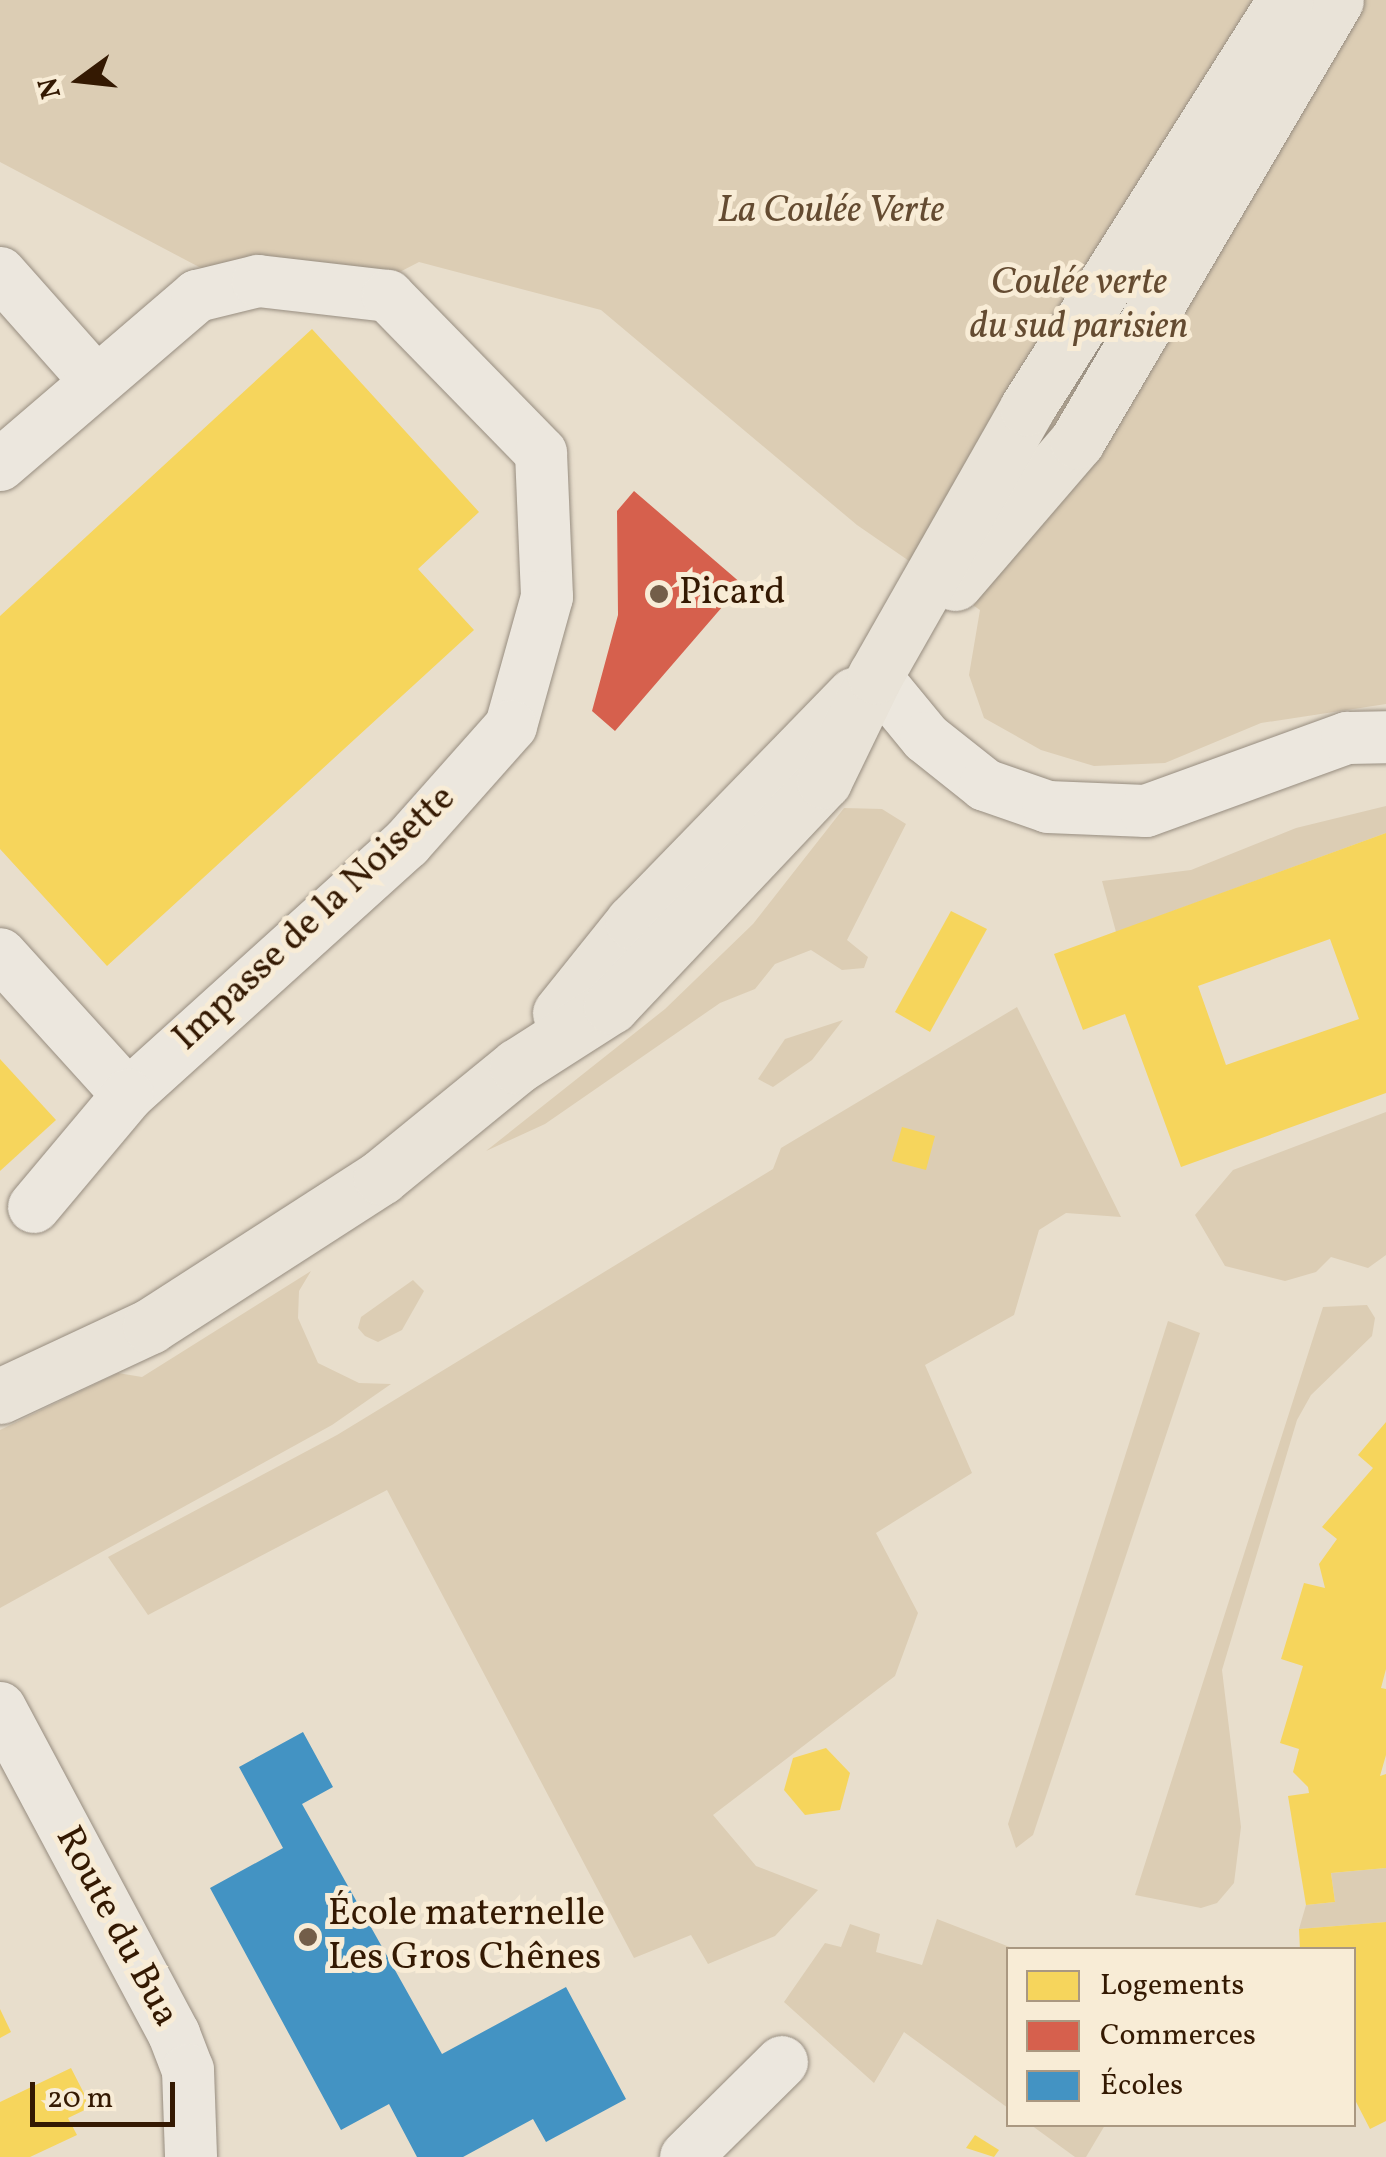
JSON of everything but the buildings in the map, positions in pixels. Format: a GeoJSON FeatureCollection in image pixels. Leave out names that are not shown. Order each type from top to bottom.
{"type":"FeatureCollection","features":[{"type":"Feature","properties":{"kind":"main road"},"geometry":{"type":"LineString","coordinates":[[874,676],[1027,408],[1285,0]]}},
{"type":"Feature","properties":{"kind":"main road"},"geometry":{"type":"LineString","coordinates":[[0,1396],[183,1304],[381,1177],[517,1066],[632,922],[793,750],[874,676],[1078,441],[1336,0]]}},
{"type":"Feature","properties":{"kind":"street"},"geometry":{"type":"LineString","coordinates":[[0,273],[94,379]]}},
{"type":"Feature","properties":{"kind":"street","name":"Impasse de la Noisette"},"geometry":{"type":"LineString","coordinates":[[0,466],[94,379],[197,296],[258,281],[388,296],[541,453],[547,597],[511,726],[407,843],[128,1095],[34,1207]]}},
{"type":"Feature","properties":{"kind":"street"},"geometry":{"type":"LineString","coordinates":[[874,676],[926,738],[985,786],[1048,808],[1146,811],[1348,738],[1386,736]]}},
{"type":"Feature","properties":{"kind":"street"},"geometry":{"type":"LineString","coordinates":[[0,954],[128,1095]]}},
{"type":"Feature","properties":{"kind":"street","name":"Route du Bua"},"geometry":{"type":"LineString","coordinates":[[0,1708],[174,2034],[188,2070],[191,2157]]}},
{"type":"Feature","properties":{"kind":"street"},"geometry":{"type":"LineString","coordinates":[[686,2157],[782,2062]]}},
{"type":"Feature","properties":{"kind":"green space","name":"Coulée verte du sud parisien"},"geometry":{"type":"Polygon","coordinates":[[[0,0],[1386,0],[1386,704],[1261,723],[1165,763],[1094,766],[1041,750],[984,718],[969,675],[980,610],[857,525],[601,310],[419,262],[390,277],[218,277],[0,162],[0,0]]]}},
{"type":"Feature","properties":{"kind":"green space"},"geometry":{"type":"Polygon","coordinates":[[[1386,806],[1386,833],[1116,932],[1102,881],[1191,870],[1296,828],[1386,806]]]}},
{"type":"Feature","properties":{"kind":"green space"},"geometry":{"type":"Polygon","coordinates":[[[844,808],[882,809],[906,824],[847,940],[868,957],[864,968],[842,970],[811,950],[775,964],[755,989],[720,1003],[545,1124],[486,1151],[665,1009],[753,924],[844,808]]]}},
{"type":"Feature","properties":{"kind":"green space"},"geometry":{"type":"Polygon","coordinates":[[[1017,1007],[1121,1217],[1066,1213],[1039,1230],[1014,1315],[925,1365],[972,1473],[876,1533],[918,1613],[895,1676],[713,1815],[756,1866],[818,1890],[775,1936],[708,1964],[691,1935],[634,1958],[387,1490],[148,1615],[108,1557],[337,1435],[773,1169],[781,1148],[1017,1007]]]}},
{"type":"Feature","properties":{"kind":"green space"},"geometry":{"type":"Polygon","coordinates":[[[843,1020],[812,1060],[773,1087],[758,1079],[785,1039],[843,1020]]]}},
{"type":"Feature","properties":{"kind":"green space"},"geometry":{"type":"Polygon","coordinates":[[[1386,1112],[1386,1255],[1368,1268],[1331,1257],[1316,1272],[1285,1281],[1225,1266],[1195,1215],[1233,1170],[1386,1112]]]}},
{"type":"Feature","properties":{"kind":"green space"},"geometry":{"type":"Polygon","coordinates":[[[311,1271],[299,1291],[298,1318],[318,1363],[359,1383],[391,1384],[332,1425],[0,1608],[0,1430],[118,1373],[142,1377],[311,1271]]]}},
{"type":"Feature","properties":{"kind":"green space"},"geometry":{"type":"Polygon","coordinates":[[[413,1280],[424,1291],[402,1330],[378,1342],[365,1336],[358,1328],[361,1317],[413,1280]]]}},
{"type":"Feature","properties":{"kind":"green space"},"geometry":{"type":"Polygon","coordinates":[[[1367,1305],[1375,1318],[1372,1336],[1311,1395],[1297,1420],[1222,1670],[1241,1827],[1234,1883],[1217,1903],[1201,1908],[1135,1895],[1323,1307],[1367,1305]]]}},
{"type":"Feature","properties":{"kind":"green space"},"geometry":{"type":"Polygon","coordinates":[[[1168,1321],[1200,1333],[1033,1835],[1016,1848],[1008,1824],[1168,1321]]]}},
{"type":"Feature","properties":{"kind":"green space"},"geometry":{"type":"Polygon","coordinates":[[[1386,1868],[1386,1922],[1299,1929],[1306,1905],[1335,1902],[1331,1873],[1386,1868]]]}},
{"type":"Feature","properties":{"kind":"green space"},"geometry":{"type":"Polygon","coordinates":[[[937,1919],[1010,1947],[1006,1947],[1006,2107],[904,2032],[874,2083],[784,2002],[825,1943],[841,1947],[850,1924],[880,1934],[876,1952],[922,1965],[937,1919]]]}},
{"type":"Feature","properties":{"kind":"green space"},"geometry":{"type":"Polygon","coordinates":[[[1034,2127],[1104,2127],[1086,2157],[1075,2157],[1034,2127]]]}},
{"type":"Feature","properties":{"kind":"place","name":"Picard"},"geometry":{"type":"Point","coordinates":[659,594]}},
{"type":"Feature","properties":{"kind":"place","name":"École maternelle Les Gros Chênes"},"geometry":{"type":"Point","coordinates":[308,1937]}},
{"type":"Feature","properties":{"kind":"park label","name":"La Coulée Verte"},"geometry":{"type":"Point","coordinates":[831,212]}}]}
